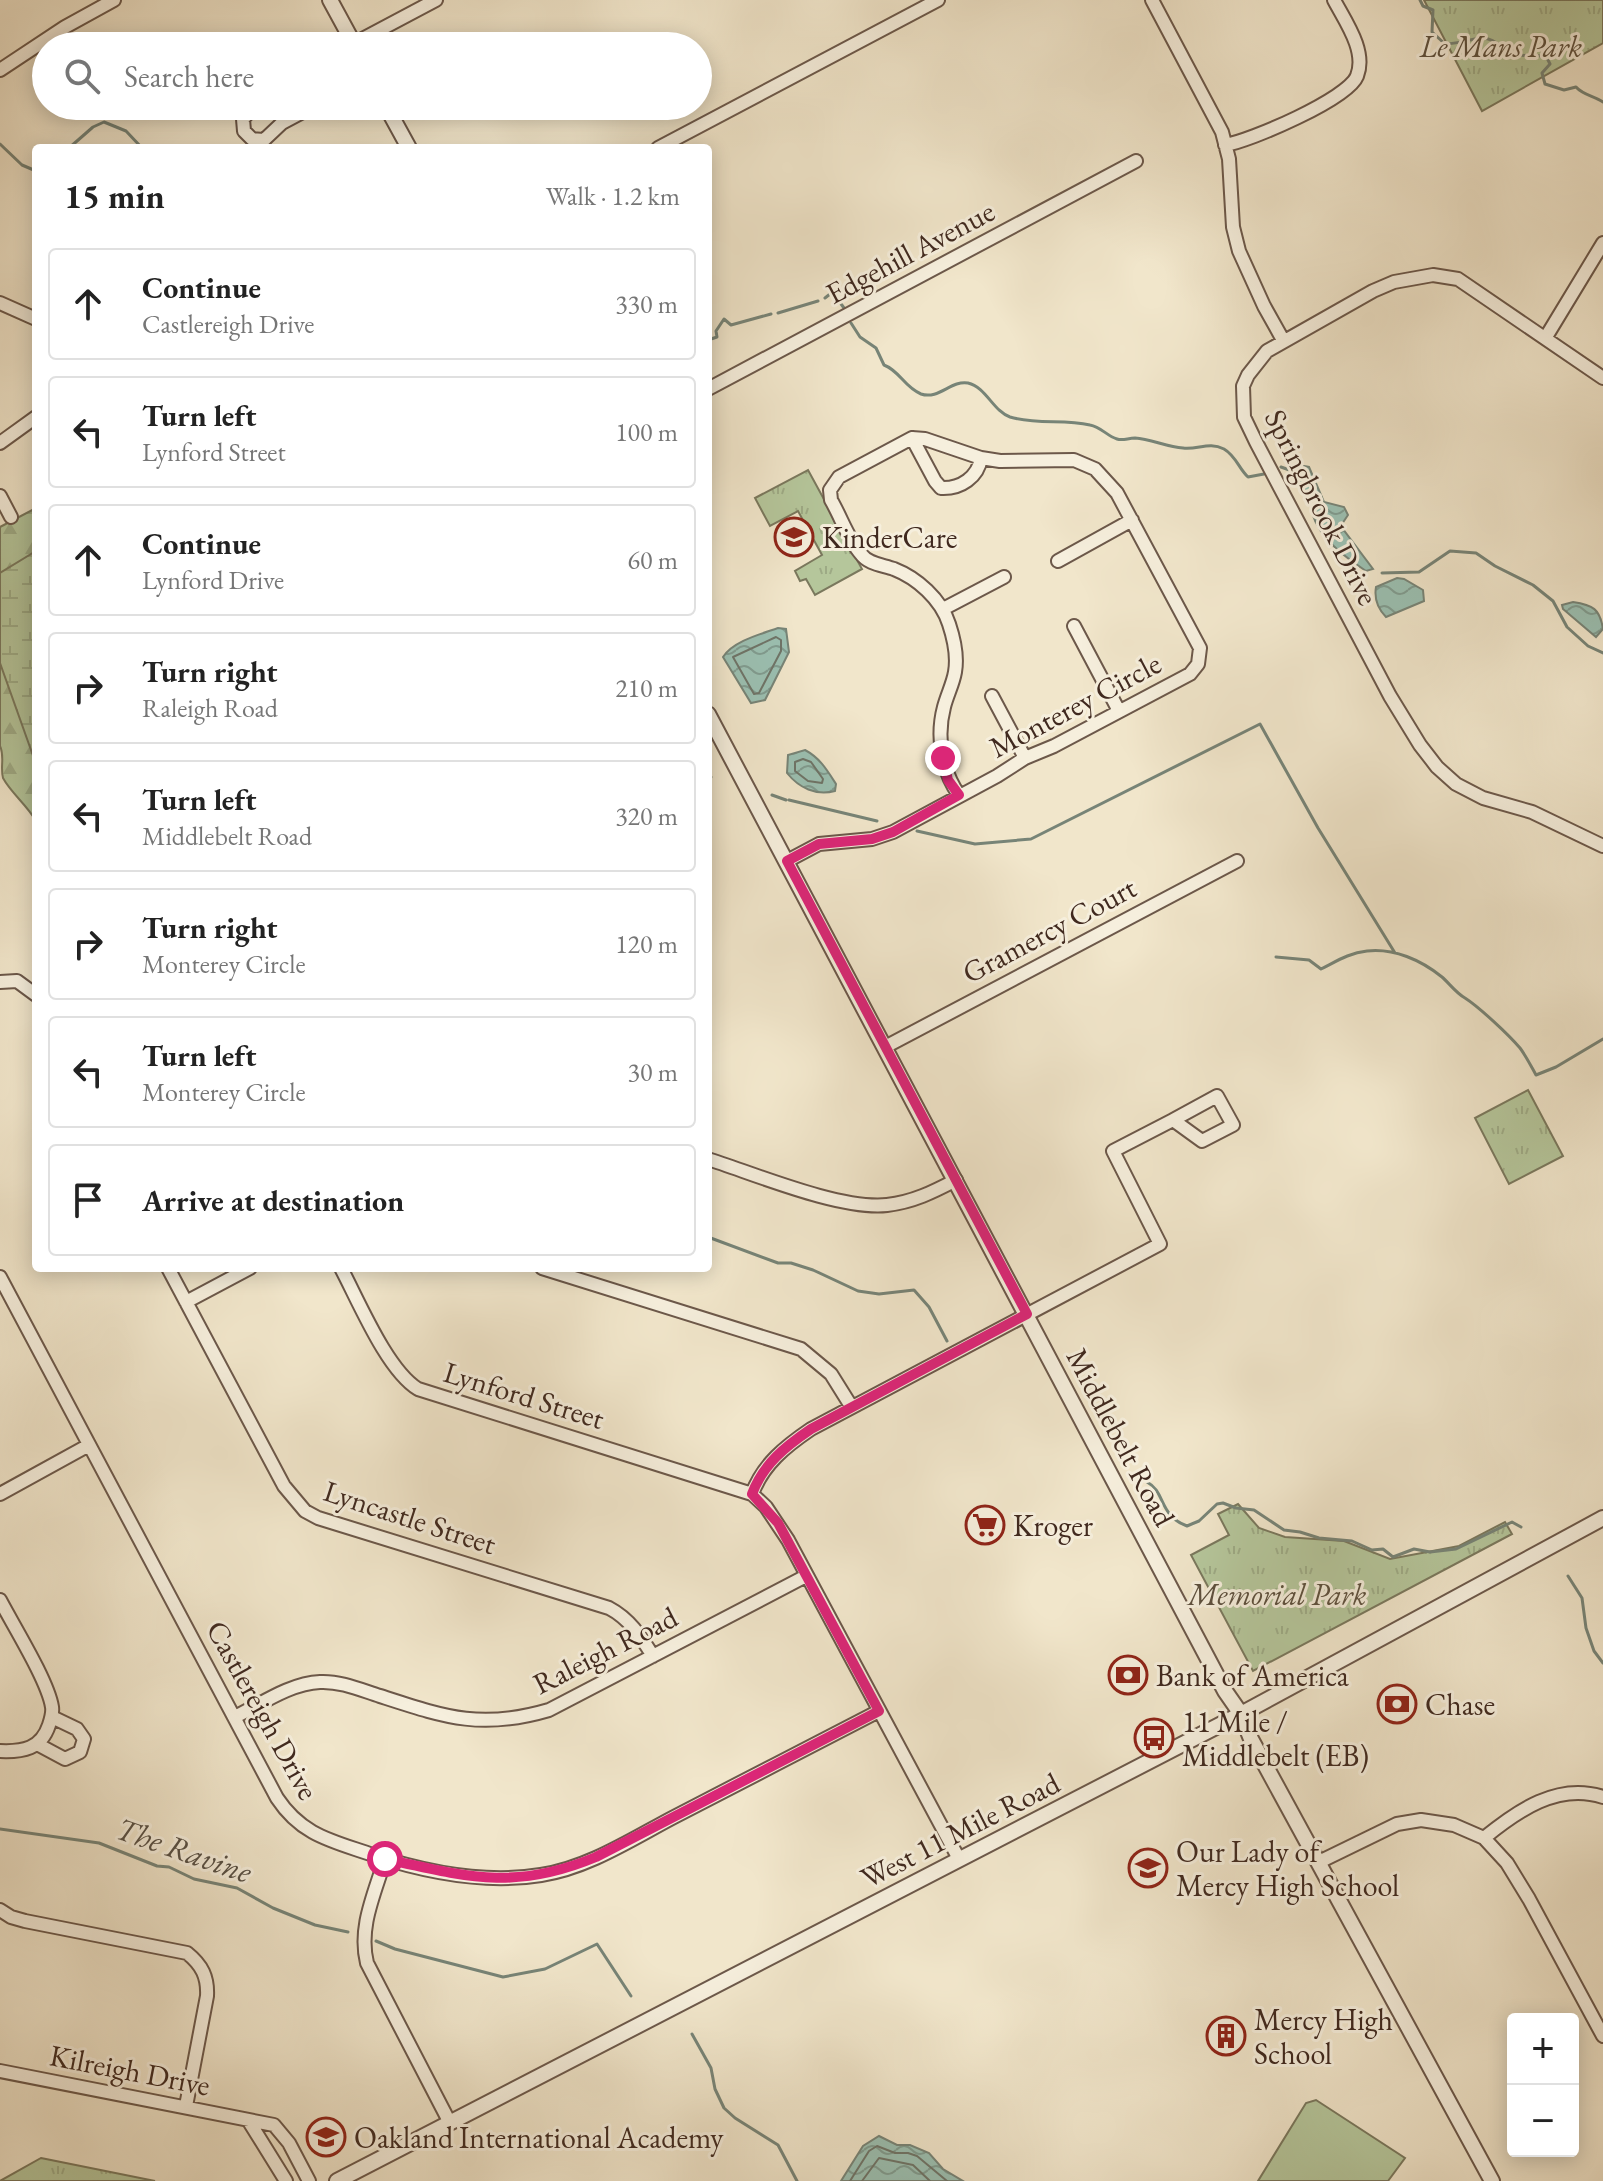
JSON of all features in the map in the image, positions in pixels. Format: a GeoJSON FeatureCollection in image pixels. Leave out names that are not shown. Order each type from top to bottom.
{"type":"FeatureCollection","features":[{"type":"Feature","properties":{"kind":"street"},"geometry":{"type":"LineString","coordinates":[[57,32],[114,0]]}},
{"type":"Feature","properties":{"kind":"street"},"geometry":{"type":"LineString","coordinates":[[330,0],[347,32]]}},
{"type":"Feature","properties":{"kind":"street"},"geometry":{"type":"LineString","coordinates":[[378,32],[436,0]]}},
{"type":"Feature","properties":{"kind":"street"},"geometry":{"type":"LineString","coordinates":[[712,119],[938,0]]}},
{"type":"Feature","properties":{"kind":"street"},"geometry":{"type":"LineString","coordinates":[[1152,0],[1222,132],[1229,159],[1233,227],[1239,251],[1283,340]]}},
{"type":"Feature","properties":{"kind":"street"},"geometry":{"type":"LineString","coordinates":[[1225,145],[1241,143],[1317,108],[1357,78],[1358,53],[1353,36],[1334,0]]}},
{"type":"Feature","properties":{"kind":"street"},"geometry":{"type":"LineString","coordinates":[[0,70],[32,49]]}},
{"type":"Feature","properties":{"kind":"street"},"geometry":{"type":"LineString","coordinates":[[243,120],[244,131],[252,139],[264,140],[288,120]]}},
{"type":"Feature","properties":{"kind":"street"},"geometry":{"type":"LineString","coordinates":[[394,120],[407,144]]}},
{"type":"Feature","properties":{"kind":"street"},"geometry":{"type":"LineString","coordinates":[[666,144],[711,120]]}},
{"type":"Feature","properties":{"kind":"street","name":"Edgehill Avenue"},"geometry":{"type":"LineString","coordinates":[[712,387],[1136,161]]}},
{"type":"Feature","properties":{"kind":"street"},"geometry":{"type":"LineString","coordinates":[[1546,337],[1603,243]]}},
{"type":"Feature","properties":{"kind":"street","name":"Springbrook Drive"},"geometry":{"type":"LineString","coordinates":[[1603,378],[1458,279],[1433,275],[1410,278],[1373,291],[1283,340],[1267,351],[1243,386],[1244,417],[1387,689],[1420,745],[1437,767],[1456,784],[1483,798],[1532,812],[1603,846]]}},
{"type":"Feature","properties":{"kind":"street"},"geometry":{"type":"LineString","coordinates":[[0,303],[32,317]]}},
{"type":"Feature","properties":{"kind":"street"},"geometry":{"type":"LineString","coordinates":[[0,443],[32,420]]}},
{"type":"Feature","properties":{"kind":"street"},"geometry":{"type":"LineString","coordinates":[[912,438],[941,488],[952,488],[973,477],[979,469],[981,458]]}},
{"type":"Feature","properties":{"kind":"street","name":"Monterey Circle"},"geometry":{"type":"LineString","coordinates":[[787,861],[819,844],[872,839],[893,832],[959,795],[1025,758],[1054,746],[1190,674],[1198,664],[1200,648],[1132,520],[1108,481],[1095,469],[1074,460],[1026,463],[981,458],[925,439],[912,438],[839,477],[830,490],[831,500],[861,555],[871,562],[906,574],[943,609],[956,645],[955,673],[943,710],[941,741],[948,780],[959,795]]}},
{"type":"Feature","properties":{"kind":"street"},"geometry":{"type":"LineString","coordinates":[[0,496],[11,517]]}},
{"type":"Feature","properties":{"kind":"street"},"geometry":{"type":"LineString","coordinates":[[1058,561],[1132,520]]}},
{"type":"Feature","properties":{"kind":"street"},"geometry":{"type":"LineString","coordinates":[[943,609],[1004,577]]}},
{"type":"Feature","properties":{"kind":"street"},"geometry":{"type":"LineString","coordinates":[[1074,626],[1119,711]]}},
{"type":"Feature","properties":{"kind":"street"},"geometry":{"type":"LineString","coordinates":[[992,696],[1025,758]]}},
{"type":"Feature","properties":{"kind":"street","name":"Middlebelt Road"},"geometry":{"type":"LineString","coordinates":[[712,721],[1225,1691],[1241,1714],[1251,1739],[1492,2181]]}},
{"type":"Feature","properties":{"kind":"street","name":"Gramercy Court"},"geometry":{"type":"LineString","coordinates":[[885,1047],[1237,861]]}},
{"type":"Feature","properties":{"kind":"street"},"geometry":{"type":"LineString","coordinates":[[0,982],[17,981],[32,992]]}},
{"type":"Feature","properties":{"kind":"street"},"geometry":{"type":"LineString","coordinates":[[959,1859],[778,1523],[752,1494],[770,1462],[790,1444],[851,1406],[1160,1244],[1113,1151],[1217,1096],[1233,1125],[1202,1141],[1173,1120]]}},
{"type":"Feature","properties":{"kind":"street"},"geometry":{"type":"LineString","coordinates":[[712,1160],[839,1201],[868,1206],[920,1199],[956,1180]]}},
{"type":"Feature","properties":{"kind":"street","name":"Lyncastle Street"},"geometry":{"type":"LineString","coordinates":[[170,1272],[284,1486],[305,1511],[318,1518],[609,1608],[633,1626],[653,1656]]}},
{"type":"Feature","properties":{"kind":"street"},"geometry":{"type":"LineString","coordinates":[[186,1302],[242,1272]]}},
{"type":"Feature","properties":{"kind":"street","name":"Lynford Street"},"geometry":{"type":"LineString","coordinates":[[343,1272],[392,1363],[408,1383],[418,1389],[752,1494]]}},
{"type":"Feature","properties":{"kind":"street"},"geometry":{"type":"LineString","coordinates":[[555,1272],[801,1349],[831,1374],[851,1406]]}},
{"type":"Feature","properties":{"kind":"street","name":"Castlereigh Drive"},"geometry":{"type":"LineString","coordinates":[[0,1277],[287,1813],[313,1834],[385,1859],[472,1877],[503,1880],[543,1875],[570,1868],[611,1850],[879,1711]]}},
{"type":"Feature","properties":{"kind":"street"},"geometry":{"type":"LineString","coordinates":[[0,1494],[89,1445]]}},
{"type":"Feature","properties":{"kind":"street","name":"West 11 Mile Road"},"geometry":{"type":"LineString","coordinates":[[337,2181],[1241,1714],[1603,1518]]}},
{"type":"Feature","properties":{"kind":"street","name":"Raleigh Road"},"geometry":{"type":"LineString","coordinates":[[235,1717],[288,1691],[320,1682],[350,1686],[459,1720],[502,1721],[549,1710],[806,1576]]}},
{"type":"Feature","properties":{"kind":"street"},"geometry":{"type":"LineString","coordinates":[[0,1600],[52,1706],[52,1717],[43,1740],[19,1752],[0,1751]]}},
{"type":"Feature","properties":{"kind":"street"},"geometry":{"type":"LineString","coordinates":[[37,1744],[65,1759],[80,1752],[84,1739],[77,1729],[52,1717]]}},
{"type":"Feature","properties":{"kind":"street"},"geometry":{"type":"LineString","coordinates":[[1484,1838],[1510,1817],[1533,1804],[1566,1794],[1603,1797]]}},
{"type":"Feature","properties":{"kind":"street"},"geometry":{"type":"LineString","coordinates":[[1319,1862],[1397,1824],[1421,1820],[1454,1825],[1484,1838],[1507,1863],[1603,2036]]}},
{"type":"Feature","properties":{"kind":"street"},"geometry":{"type":"LineString","coordinates":[[385,1859],[365,1925],[364,1951],[367,1963],[450,2123]]}},
{"type":"Feature","properties":{"kind":"street"},"geometry":{"type":"LineString","coordinates":[[0,1910],[25,1921],[187,1953],[194,1959],[208,1981],[186,2106]]}},
{"type":"Feature","properties":{"kind":"street","name":"Kilreigh Drive"},"geometry":{"type":"LineString","coordinates":[[0,2071],[186,2106],[250,2123],[274,2125],[289,2143],[309,2181]]}},
{"type":"Feature","properties":{"kind":"street"},"geometry":{"type":"LineString","coordinates":[[250,2123],[286,2181]]}},
{"type":"Feature","properties":{"kind":"green space","name":"Le Mans Park"},"geometry":{"type":"Polygon","coordinates":[[[1424,0],[1603,0],[1603,43],[1482,111],[1424,0]]]}},
{"type":"Feature","properties":{"kind":"green space"},"geometry":{"type":"Polygon","coordinates":[[[808,470],[862,569],[815,595],[806,579],[800,581],[795,571],[822,555],[798,511],[770,526],[755,498],[808,470]]]}},
{"type":"Feature","properties":{"kind":"green space"},"geometry":{"type":"Polygon","coordinates":[[[32,510],[32,816],[2,774],[0,527],[32,510]]]}},
{"type":"Feature","properties":{"kind":"green space"},"geometry":{"type":"Polygon","coordinates":[[[32,553],[32,753],[0,663],[0,573],[32,553]]]}},
{"type":"Feature","properties":{"kind":"green space"},"geometry":{"type":"Polygon","coordinates":[[[1528,1090],[1563,1156],[1509,1184],[1475,1118],[1528,1090]]]}},
{"type":"Feature","properties":{"kind":"green space","name":"Memorial Park"},"geometry":{"type":"Polygon","coordinates":[[[1238,1504],[1259,1528],[1285,1537],[1344,1541],[1390,1559],[1459,1546],[1505,1522],[1512,1534],[1253,1671],[1191,1555],[1229,1535],[1218,1514],[1238,1504]]]}},
{"type":"Feature","properties":{"kind":"green space"},"geometry":{"type":"Polygon","coordinates":[[[1316,2100],[1405,2158],[1388,2181],[1258,2181],[1306,2103],[1316,2100]]]}},
{"type":"Feature","properties":{"kind":"green space"},"geometry":{"type":"Polygon","coordinates":[[[41,2158],[155,2181],[0,2181],[41,2158]]]}},
{"type":"Feature","properties":{"kind":"water"},"geometry":{"type":"Polygon","coordinates":[[[1304,466],[1309,467],[1324,502],[1344,507],[1348,515],[1342,524],[1343,529],[1373,569],[1366,571],[1350,560],[1321,531],[1312,513],[1319,504],[1313,495],[1300,488],[1291,475],[1304,466]]]}},
{"type":"Feature","properties":{"kind":"water"},"geometry":{"type":"Polygon","coordinates":[[[1397,578],[1423,590],[1424,601],[1386,617],[1377,603],[1376,587],[1397,578]]]}},
{"type":"Feature","properties":{"kind":"water"},"geometry":{"type":"Polygon","coordinates":[[[1573,602],[1597,612],[1603,629],[1596,637],[1563,609],[1562,605],[1573,602]]]}},
{"type":"Feature","properties":{"kind":"water"},"geometry":{"type":"Polygon","coordinates":[[[778,628],[786,629],[789,652],[765,700],[751,703],[723,657],[740,642],[778,628]]]}},
{"type":"Feature","properties":{"kind":"water"},"geometry":{"type":"Polygon","coordinates":[[[805,750],[826,769],[836,784],[835,791],[808,790],[787,773],[788,755],[805,750]]]}},
{"type":"Feature","properties":{"kind":"water"},"geometry":{"type":"Polygon","coordinates":[[[879,2136],[897,2145],[910,2145],[929,2153],[943,2169],[963,2181],[841,2181],[863,2146],[879,2136]]]}},
{"type":"Feature","properties":{"kind":"waterway"},"geometry":{"type":"LineString","coordinates":[[1420,0],[1423,6],[1433,10],[1432,32],[1445,44],[1479,38],[1493,41],[1510,55],[1546,56],[1550,64],[1542,73],[1545,84],[1564,90],[1576,87],[1603,102]]}},
{"type":"Feature","properties":{"kind":"waterway"},"geometry":{"type":"LineString","coordinates":[[74,144],[104,122],[126,131],[138,144]]}},
{"type":"Feature","properties":{"kind":"waterway"},"geometry":{"type":"LineString","coordinates":[[0,144],[22,165],[32,169]]}},
{"type":"Feature","properties":{"kind":"waterway"},"geometry":{"type":"LineString","coordinates":[[825,298],[830,294],[836,297],[844,308]]}},
{"type":"Feature","properties":{"kind":"waterway"},"geometry":{"type":"LineString","coordinates":[[778,313],[818,301]]}},
{"type":"Feature","properties":{"kind":"waterway"},"geometry":{"type":"LineString","coordinates":[[712,339],[717,337],[716,331],[724,319],[731,325],[771,314]]}},
{"type":"Feature","properties":{"kind":"waterway"},"geometry":{"type":"LineString","coordinates":[[851,323],[860,337],[876,348],[884,365],[921,394],[934,394],[956,384],[968,383],[980,389],[1010,417],[1090,425],[1119,440],[1135,438],[1183,448],[1219,447],[1232,455],[1248,477],[1264,474]]}},
{"type":"Feature","properties":{"kind":"waterway"},"geometry":{"type":"LineString","coordinates":[[1281,467],[1295,472]]}},
{"type":"Feature","properties":{"kind":"waterway"},"geometry":{"type":"LineString","coordinates":[[1382,573],[1419,572],[1450,551],[1476,553],[1533,585],[1553,601],[1567,627],[1588,646],[1603,653]]}},
{"type":"Feature","properties":{"kind":"waterway"},"geometry":{"type":"LineString","coordinates":[[917,831],[975,844],[1031,839],[1260,724],[1318,828],[1395,953]]}},
{"type":"Feature","properties":{"kind":"waterway"},"geometry":{"type":"LineString","coordinates":[[772,795],[786,800]]}},
{"type":"Feature","properties":{"kind":"waterway"},"geometry":{"type":"LineString","coordinates":[[789,800],[877,821]]}},
{"type":"Feature","properties":{"kind":"waterway"},"geometry":{"type":"LineString","coordinates":[[1276,957],[1309,960],[1321,969],[1349,955],[1387,951],[1425,965],[1501,1028],[1520,1048],[1536,1075],[1556,1067],[1603,1039]]}},
{"type":"Feature","properties":{"kind":"waterway"},"geometry":{"type":"LineString","coordinates":[[712,1238],[778,1263],[791,1263],[813,1270],[858,1291],[879,1294],[914,1290],[929,1307],[947,1341]]}},
{"type":"Feature","properties":{"kind":"waterway"},"geometry":{"type":"LineString","coordinates":[[1147,1482],[1153,1486],[1171,1516],[1187,1526],[1223,1503],[1254,1510],[1284,1530],[1352,1541],[1372,1550],[1383,1549],[1393,1557],[1414,1549],[1430,1552],[1456,1549],[1512,1522],[1521,1527]]}},
{"type":"Feature","properties":{"kind":"waterway"},"geometry":{"type":"LineString","coordinates":[[1568,1576],[1582,1598],[1586,1628],[1594,1651],[1603,1663]]}},
{"type":"Feature","properties":{"kind":"waterway","name":"The Ravine"},"geometry":{"type":"LineString","coordinates":[[0,1829],[99,1843],[194,1879],[237,1888],[273,1908],[315,1925],[348,1932]]}},
{"type":"Feature","properties":{"kind":"waterway","name":"The Ravine"},"geometry":{"type":"LineString","coordinates":[[376,1941],[395,1949],[503,1977],[545,1969],[597,1944],[631,1996]]}},
{"type":"Feature","properties":{"kind":"waterway","name":"The Ravine"},"geometry":{"type":"LineString","coordinates":[[692,2034],[711,2068],[715,2089],[724,2108],[778,2145],[797,2181]]}},
{"type":"Feature","properties":{"kind":"place","name":"KinderCare"},"geometry":{"type":"Point","coordinates":[794,537]}},
{"type":"Feature","properties":{"kind":"place","name":"Kroger"},"geometry":{"type":"Point","coordinates":[985,1525]}},
{"type":"Feature","properties":{"kind":"place","name":"Bank of America"},"geometry":{"type":"Point","coordinates":[1128,1675]}},
{"type":"Feature","properties":{"kind":"place","name":"Chase"},"geometry":{"type":"Point","coordinates":[1397,1704]}},
{"type":"Feature","properties":{"kind":"place","name":"11 Mile / Middlebelt (EB)"},"geometry":{"type":"Point","coordinates":[1154,1738]}},
{"type":"Feature","properties":{"kind":"place","name":"Our Lady of Mercy High School"},"geometry":{"type":"Point","coordinates":[1148,1868]}},
{"type":"Feature","properties":{"kind":"place","name":"Mercy High School"},"geometry":{"type":"Point","coordinates":[1226,2036]}},
{"type":"Feature","properties":{"kind":"place","name":"Oakland International Academy"},"geometry":{"type":"Point","coordinates":[326,2137]}},
{"type":"Feature","properties":{"kind":"route"},"geometry":{"type":"LineString","coordinates":[[385,1859],[472,1877],[503,1880],[570,1868],[879,1711],[788,1540],[766,1507],[752,1494],[770,1462],[811,1429],[1027,1314],[787,861],[819,844],[872,839],[893,832],[959,795],[948,780],[943,758]]}}]}
